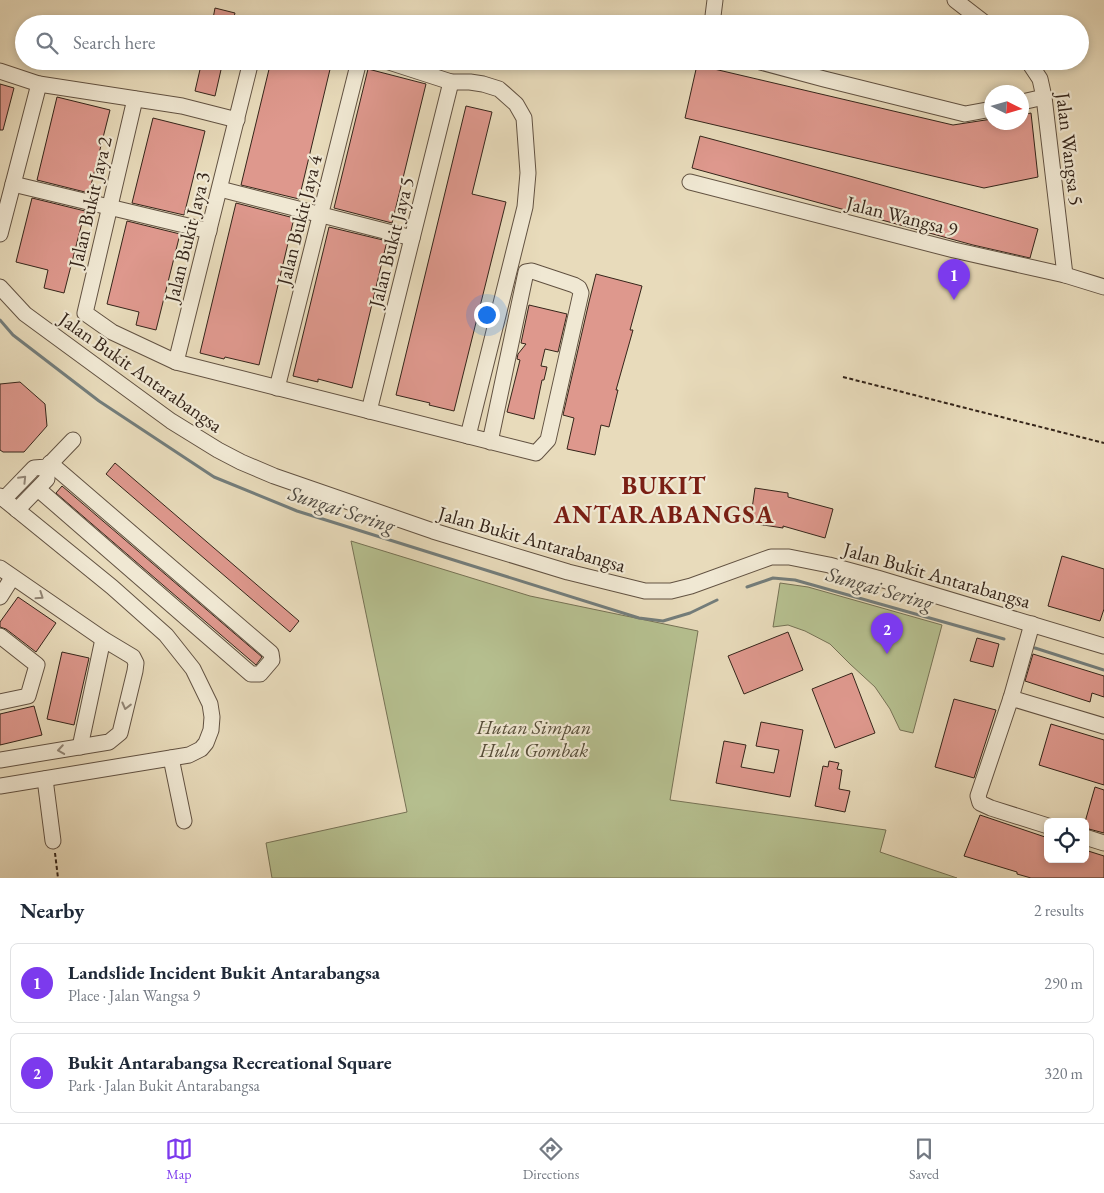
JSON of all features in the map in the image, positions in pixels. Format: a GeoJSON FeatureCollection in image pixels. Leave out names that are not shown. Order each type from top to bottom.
{"type":"FeatureCollection","features":[{"type":"Feature","properties":{"kind":"street"},"geometry":{"type":"LineString","coordinates":[[713,15],[714,0]]}},
{"type":"Feature","properties":{"kind":"street"},"geometry":{"type":"LineString","coordinates":[[955,0],[974,15]]}},
{"type":"Feature","properties":{"kind":"street","name":"Jalan Bukit Jaya 3"},"geometry":{"type":"LineString","coordinates":[[176,362],[250,70]]}},
{"type":"Feature","properties":{"kind":"street","name":"Jalan Bukit Jaya 4"},"geometry":{"type":"LineString","coordinates":[[278,388],[357,70]]}},
{"type":"Feature","properties":{"kind":"street"},"geometry":{"type":"LineString","coordinates":[[414,70],[451,82],[470,82],[499,89],[516,104],[524,118],[528,173],[525,207],[468,436]]}},
{"type":"Feature","properties":{"kind":"street"},"geometry":{"type":"LineString","coordinates":[[790,70],[965,114],[984,110]]}},
{"type":"Feature","properties":{"kind":"street","name":"Jalan Wangsa 5"},"geometry":{"type":"LineString","coordinates":[[1034,70],[1040,79],[1044,97],[1065,275]]}},
{"type":"Feature","properties":{"kind":"street"},"geometry":{"type":"LineString","coordinates":[[0,71],[39,84],[182,106],[237,120]]}},
{"type":"Feature","properties":{"kind":"street","name":"Jalan Bukit Jaya 5"},"geometry":{"type":"LineString","coordinates":[[369,411],[451,82]]}},
{"type":"Feature","properties":{"kind":"street"},"geometry":{"type":"LineString","coordinates":[[0,234],[39,84]]}},
{"type":"Feature","properties":{"kind":"street"},"geometry":{"type":"LineString","coordinates":[[1029,100],[1044,97]]}},
{"type":"Feature","properties":{"kind":"street","name":"Jalan Bukit Jaya 2"},"geometry":{"type":"LineString","coordinates":[[135,100],[85,313],[112,332],[176,362]]}},
{"type":"Feature","properties":{"kind":"street","name":"Jalan Wangsa 9"},"geometry":{"type":"LineString","coordinates":[[690,182],[954,250],[1065,275],[1104,287]]}},
{"type":"Feature","properties":{"kind":"street"},"geometry":{"type":"LineString","coordinates":[[13,184],[209,230]]}},
{"type":"Feature","properties":{"kind":"street"},"geometry":{"type":"LineString","coordinates":[[220,189],[412,238]]}},
{"type":"Feature","properties":{"kind":"street"},"geometry":{"type":"LineString","coordinates":[[176,362],[490,442],[536,453],[548,440],[581,294],[579,288],[532,271],[526,272],[490,442]]}},
{"type":"Feature","properties":{"kind":"street","name":"Jalan Bukit Antarabangsa"},"geometry":{"type":"LineString","coordinates":[[0,287],[25,314],[171,421],[218,450],[274,476],[433,531],[568,572],[645,591],[671,591],[691,586],[771,557],[788,557],[829,565],[877,578],[1104,646]]}},
{"type":"Feature","properties":{"kind":"street"},"geometry":{"type":"LineString","coordinates":[[0,786],[189,755],[201,749],[206,743],[211,730],[210,704],[193,670],[166,636],[119,593],[2,498],[34,468],[48,465],[73,440]]}},
{"type":"Feature","properties":{"kind":"street"},"geometry":{"type":"LineString","coordinates":[[38,489],[252,674],[260,674],[272,660],[271,653],[48,465]]}},
{"type":"Feature","properties":{"kind":"street"},"geometry":{"type":"LineString","coordinates":[[17,510],[47,479],[48,465]]}},
{"type":"Feature","properties":{"kind":"street"},"geometry":{"type":"LineString","coordinates":[[0,568],[103,639],[133,657],[136,662],[120,733],[109,742],[6,759],[16,784]]}},
{"type":"Feature","properties":{"kind":"street"},"geometry":{"type":"LineString","coordinates":[[0,597],[12,578]]}},
{"type":"Feature","properties":{"kind":"street"},"geometry":{"type":"LineString","coordinates":[[1032,624],[978,796],[980,803],[990,808],[1044,825]]}},
{"type":"Feature","properties":{"kind":"street"},"geometry":{"type":"LineString","coordinates":[[0,636],[37,665],[28,696],[0,702]]}},
{"type":"Feature","properties":{"kind":"street"},"geometry":{"type":"LineString","coordinates":[[80,747],[103,639]]}},
{"type":"Feature","properties":{"kind":"street"},"geometry":{"type":"LineString","coordinates":[[1010,698],[1104,726]]}},
{"type":"Feature","properties":{"kind":"street"},"geometry":{"type":"LineString","coordinates":[[171,758],[184,822]]}},
{"type":"Feature","properties":{"kind":"street"},"geometry":{"type":"LineString","coordinates":[[45,779],[53,841]]}},
{"type":"Feature","properties":{"kind":"street"},"geometry":{"type":"LineString","coordinates":[[1089,838],[1104,843]]}},
{"type":"Feature","properties":{"kind":"path"},"geometry":{"type":"LineString","coordinates":[[843,377],[1104,443]]}},
{"type":"Feature","properties":{"kind":"path"},"geometry":{"type":"LineString","coordinates":[[53,841],[58,878]]}},
{"type":"Feature","properties":{"kind":"green space","name":"Hutan Simpan Hulu Gombak"},"geometry":{"type":"Polygon","coordinates":[[[351,541],[530,596],[698,631],[670,800],[886,830],[880,852],[957,878],[272,878],[266,843],[407,812],[351,541]]]}},
{"type":"Feature","properties":{"kind":"green space"},"geometry":{"type":"Polygon","coordinates":[[[780,583],[808,587],[942,625],[913,733],[900,730],[890,709],[875,687],[830,644],[805,631],[788,625],[773,627],[780,583]]]}},
{"type":"Feature","properties":{"kind":"building"},"geometry":{"type":"Polygon","coordinates":[[[215,8],[235,13],[234,15],[214,15],[215,8]]]}},
{"type":"Feature","properties":{"kind":"building"},"geometry":{"type":"Polygon","coordinates":[[[200,70],[221,70],[215,96],[195,91],[200,70]]]}},
{"type":"Feature","properties":{"kind":"building"},"geometry":{"type":"Polygon","coordinates":[[[269,70],[330,70],[299,199],[241,185],[269,70]]]}},
{"type":"Feature","properties":{"kind":"building"},"geometry":{"type":"Polygon","coordinates":[[[368,70],[426,84],[392,223],[334,208],[368,70]]]}},
{"type":"Feature","properties":{"kind":"building"},"geometry":{"type":"Polygon","coordinates":[[[696,70],[718,70],[953,125],[984,120],[984,130],[1029,130],[1029,113],[1031,113],[1038,177],[984,188],[685,118],[696,70]]]}},
{"type":"Feature","properties":{"kind":"building"},"geometry":{"type":"Polygon","coordinates":[[[0,84],[14,88],[3,130],[0,130],[0,84]]]}},
{"type":"Feature","properties":{"kind":"building"},"geometry":{"type":"Polygon","coordinates":[[[57,97],[110,110],[89,193],[37,180],[57,97]]]}},
{"type":"Feature","properties":{"kind":"building"},"geometry":{"type":"Polygon","coordinates":[[[466,106],[492,112],[472,194],[506,202],[454,411],[396,395],[466,106]]]}},
{"type":"Feature","properties":{"kind":"building"},"geometry":{"type":"Polygon","coordinates":[[[153,118],[205,131],[184,215],[132,203],[153,118]]]}},
{"type":"Feature","properties":{"kind":"building"},"geometry":{"type":"Polygon","coordinates":[[[700,136],[1038,229],[1030,258],[973,245],[692,168],[700,136]]]}},
{"type":"Feature","properties":{"kind":"building"},"geometry":{"type":"Polygon","coordinates":[[[32,198],[85,211],[64,293],[44,288],[48,270],[16,262],[32,198]]]}},
{"type":"Feature","properties":{"kind":"building"},"geometry":{"type":"Polygon","coordinates":[[[236,203],[294,218],[259,365],[200,353],[236,203]]]}},
{"type":"Feature","properties":{"kind":"building"},"geometry":{"type":"Polygon","coordinates":[[[127,221],[180,234],[156,330],[136,325],[139,312],[107,304],[127,221]]]}},
{"type":"Feature","properties":{"kind":"building"},"geometry":{"type":"Polygon","coordinates":[[[329,227],[387,241],[352,388],[318,379],[318,382],[293,376],[329,227]]]}},
{"type":"Feature","properties":{"kind":"building"},"geometry":{"type":"Polygon","coordinates":[[[596,274],[642,286],[630,330],[633,330],[616,390],[618,390],[609,427],[601,425],[595,455],[567,449],[574,418],[563,415],[596,274]]]}},
{"type":"Feature","properties":{"kind":"building"},"geometry":{"type":"Polygon","coordinates":[[[529,305],[567,314],[558,352],[545,349],[541,366],[547,367],[544,380],[542,380],[534,419],[507,412],[520,360],[517,359],[518,354],[526,344],[521,343],[529,305]]]}},
{"type":"Feature","properties":{"kind":"building"},"geometry":{"type":"Polygon","coordinates":[[[20,382],[45,404],[47,426],[24,452],[3,452],[0,450],[0,384],[20,382]]]}},
{"type":"Feature","properties":{"kind":"building"},"geometry":{"type":"Polygon","coordinates":[[[115,463],[299,621],[290,632],[106,474],[115,463]]]}},
{"type":"Feature","properties":{"kind":"building"},"geometry":{"type":"Polygon","coordinates":[[[62,486],[262,657],[256,665],[56,493],[62,486]]]}},
{"type":"Feature","properties":{"kind":"building"},"geometry":{"type":"Polygon","coordinates":[[[755,488],[788,493],[788,497],[833,509],[825,538],[783,526],[783,528],[750,523],[755,488]]]}},
{"type":"Feature","properties":{"kind":"building"},"geometry":{"type":"Polygon","coordinates":[[[1062,556],[1104,569],[1104,609],[1100,621],[1048,606],[1062,556]]]}},
{"type":"Feature","properties":{"kind":"building"},"geometry":{"type":"Polygon","coordinates":[[[18,597],[56,623],[36,652],[6,629],[0,627],[0,622],[18,597]]]}},
{"type":"Feature","properties":{"kind":"building"},"geometry":{"type":"Polygon","coordinates":[[[788,632],[803,670],[744,694],[728,656],[788,632]]]}},
{"type":"Feature","properties":{"kind":"building"},"geometry":{"type":"Polygon","coordinates":[[[977,638],[999,644],[993,667],[970,661],[977,638]]]}},
{"type":"Feature","properties":{"kind":"building"},"geometry":{"type":"Polygon","coordinates":[[[62,652],[89,658],[74,725],[47,719],[62,652]]]}},
{"type":"Feature","properties":{"kind":"building"},"geometry":{"type":"Polygon","coordinates":[[[1033,654],[1104,676],[1104,697],[1092,693],[1090,702],[1025,681],[1033,654]]]}},
{"type":"Feature","properties":{"kind":"building"},"geometry":{"type":"Polygon","coordinates":[[[852,673],[875,733],[835,748],[812,689],[852,673]]]}},
{"type":"Feature","properties":{"kind":"building"},"geometry":{"type":"Polygon","coordinates":[[[954,699],[996,710],[974,778],[935,767],[954,699]]]}},
{"type":"Feature","properties":{"kind":"building"},"geometry":{"type":"Polygon","coordinates":[[[34,706],[42,735],[0,745],[0,714],[34,706]]]}},
{"type":"Feature","properties":{"kind":"building"},"geometry":{"type":"Polygon","coordinates":[[[761,722],[803,730],[790,797],[716,783],[724,741],[746,745],[741,767],[774,773],[779,750],[756,746],[761,722]]]}},
{"type":"Feature","properties":{"kind":"building"},"geometry":{"type":"Polygon","coordinates":[[[1051,724],[1104,740],[1104,785],[1039,765],[1051,724]]]}},
{"type":"Feature","properties":{"kind":"building"},"geometry":{"type":"Polygon","coordinates":[[[829,761],[839,763],[837,769],[842,770],[839,789],[850,791],[845,812],[815,806],[823,766],[828,767],[829,761]]]}},
{"type":"Feature","properties":{"kind":"building"},"geometry":{"type":"Polygon","coordinates":[[[1095,787],[1104,790],[1104,833],[1089,829],[1089,818],[1086,818],[1095,787]]]}},
{"type":"Feature","properties":{"kind":"building"},"geometry":{"type":"Polygon","coordinates":[[[980,815],[1044,837],[1044,863],[1089,863],[1089,851],[1104,856],[1104,878],[1031,878],[964,856],[980,815]]]}},
{"type":"Feature","properties":{"kind":"waterway","name":"Sungai Sering"},"geometry":{"type":"LineString","coordinates":[[0,320],[13,335],[99,401],[214,477],[297,511],[639,618],[663,621],[690,613],[717,600]]}},
{"type":"Feature","properties":{"kind":"waterway","name":"Sungai Sering"},"geometry":{"type":"LineString","coordinates":[[747,587],[773,578],[795,580],[1004,639]]}},
{"type":"Feature","properties":{"kind":"waterway","name":"Sungai Sering"},"geometry":{"type":"LineString","coordinates":[[1035,648],[1104,670]]}},
{"type":"Feature","properties":{"kind":"place","name":"Landslide Incident Bukit Antarabangsa"},"geometry":{"type":"Point","coordinates":[954,300]}},
{"type":"Feature","properties":{"kind":"place","name":"Bukit Antarabangsa Recreational Square"},"geometry":{"type":"Point","coordinates":[887,654]}},
{"type":"Feature","properties":{"kind":"district","name":"BUKIT ANTARABANGSA"},"geometry":{"type":"Point","coordinates":[664,500]}}]}
